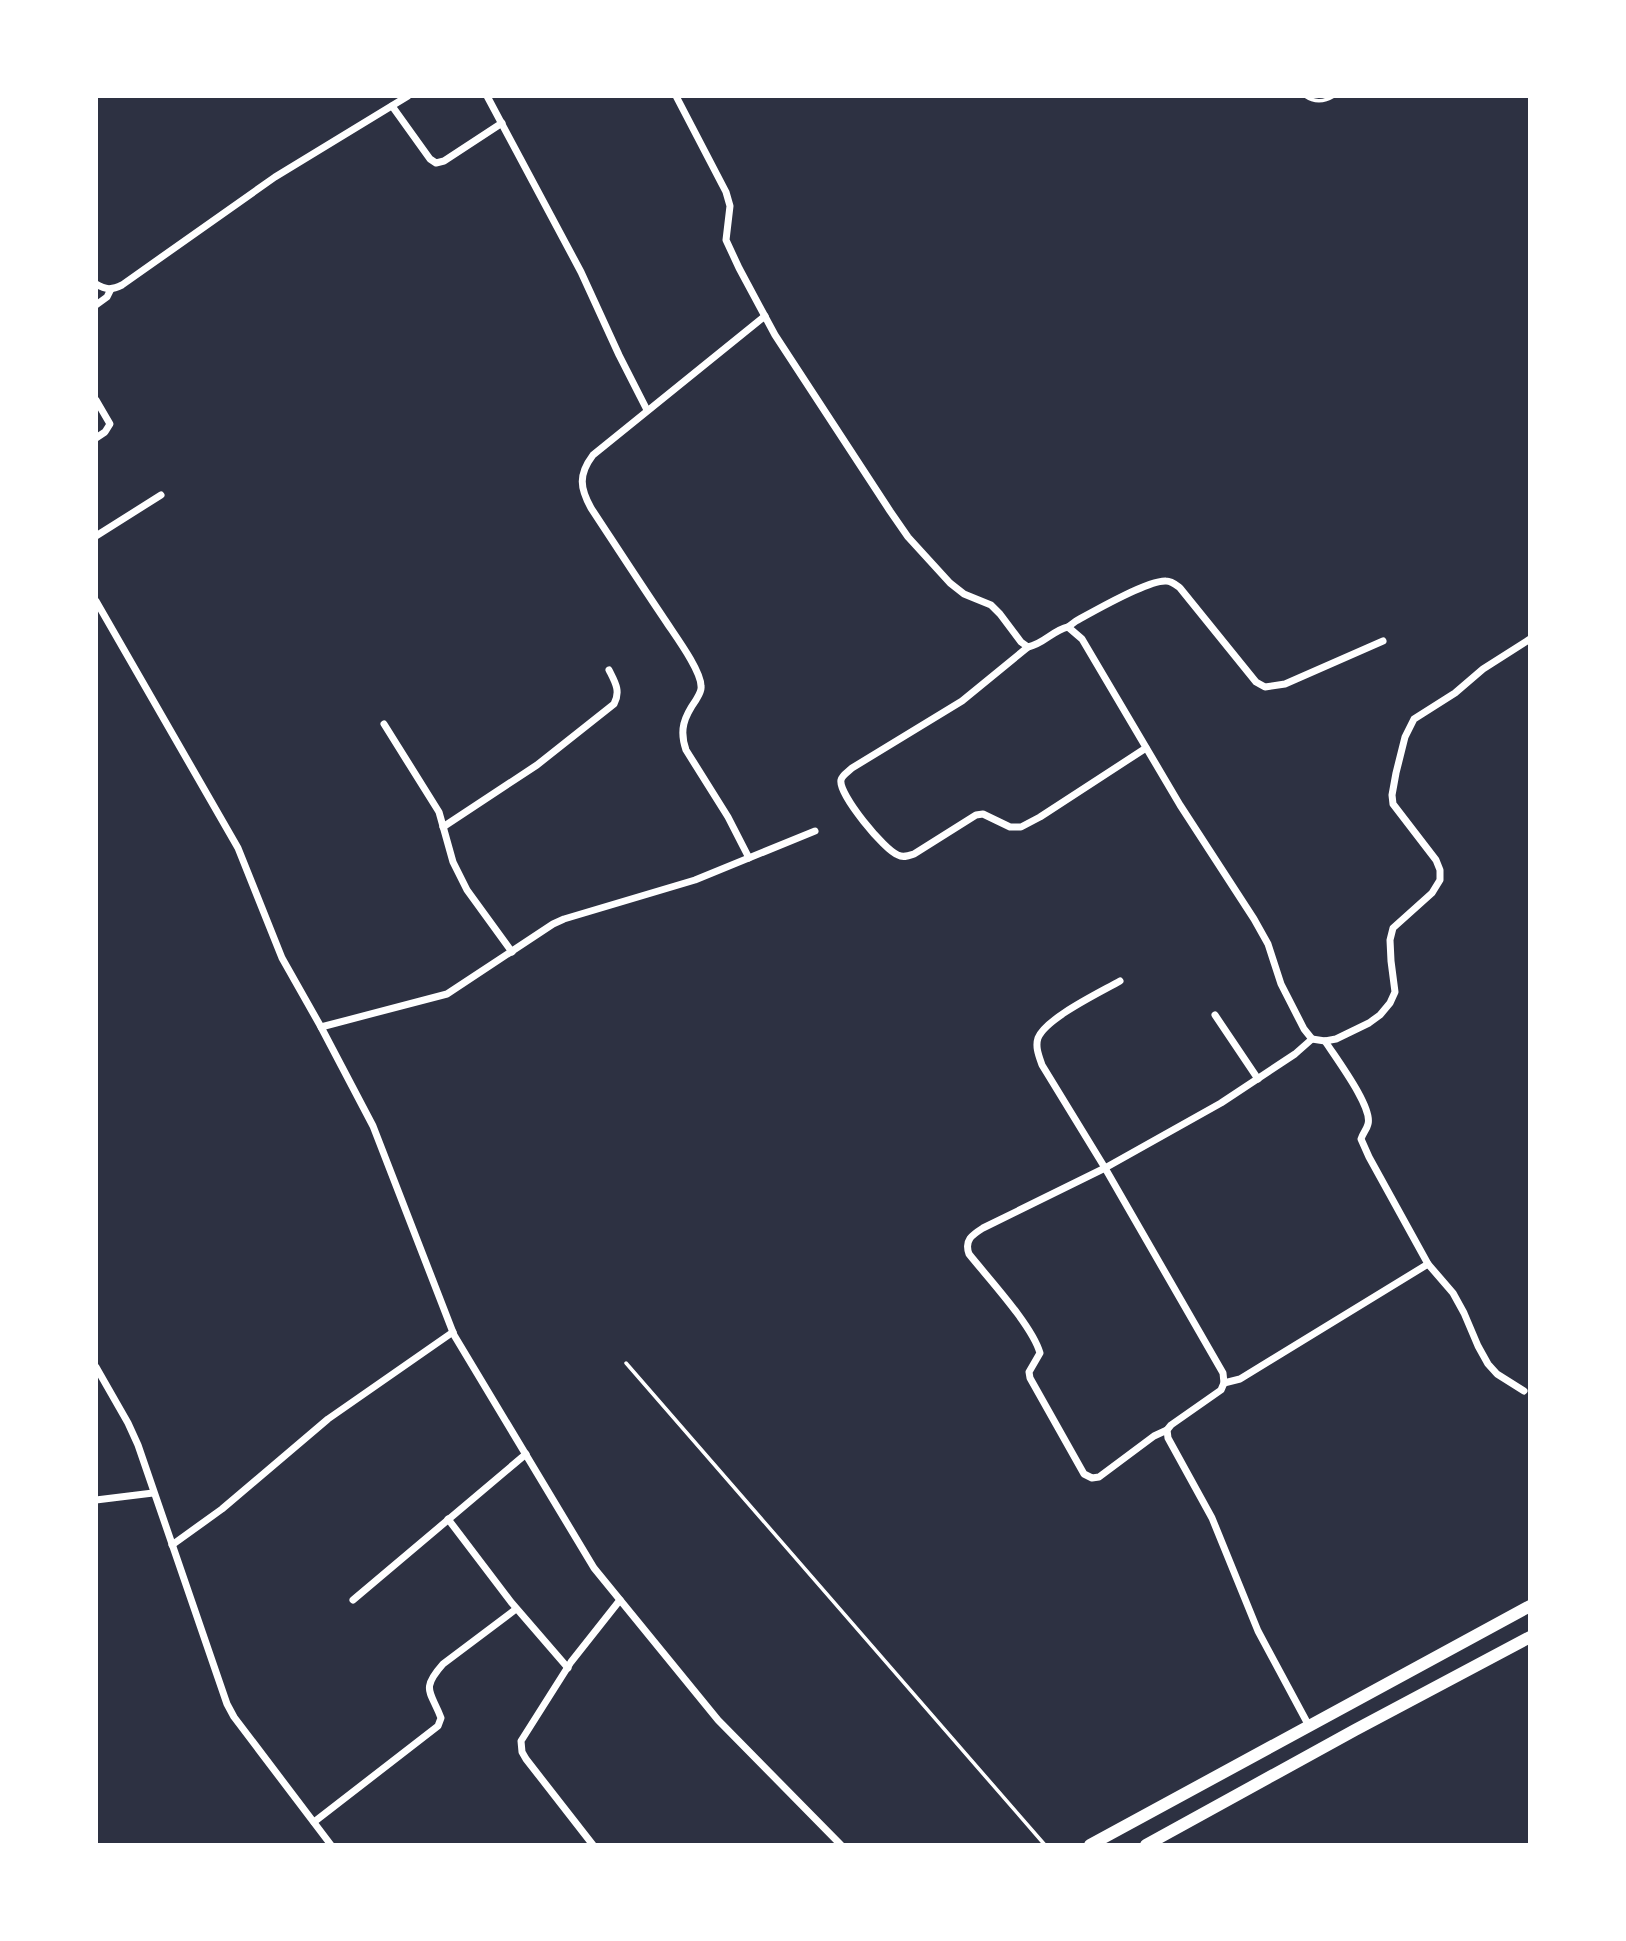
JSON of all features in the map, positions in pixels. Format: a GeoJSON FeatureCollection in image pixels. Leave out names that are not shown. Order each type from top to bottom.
{"type":"FeatureCollection","features":[{"type":"Feature","properties":{"kind":"highway"},"geometry":{"type":"LineString","coordinates":[[1090,1845],[1530,1606]]}},
{"type":"Feature","properties":{"kind":"highway"},"geometry":{"type":"LineString","coordinates":[[1146,1845],[1530,1637]]}},
{"type":"Feature","properties":{"kind":"street"},"geometry":{"type":"LineString","coordinates":[[96,284],[103,289],[122,285],[275,177],[408,96]]}},
{"type":"Feature","properties":{"kind":"street"},"geometry":{"type":"LineString","coordinates":[[487,96],[581,272],[647,410]]}},
{"type":"Feature","properties":{"kind":"street"},"geometry":{"type":"LineString","coordinates":[[676,96],[726,192],[730,205],[726,240],[739,268],[765,316],[866,475],[908,537],[950,583],[964,594],[990,605],[1028,648]]}},
{"type":"Feature","properties":{"kind":"street"},"geometry":{"type":"LineString","coordinates":[[392,106],[430,159],[436,163],[444,161],[502,123]]}},
{"type":"Feature","properties":{"kind":"street"},"geometry":{"type":"LineString","coordinates":[[96,305],[107,297],[111,289]]}},
{"type":"Feature","properties":{"kind":"street"},"geometry":{"type":"LineString","coordinates":[[749,858],[682,739],[682,726],[700,694],[702,685],[697,672],[585,496],[581,479],[586,464],[593,455],[765,316]]}},
{"type":"Feature","properties":{"kind":"street"},"geometry":{"type":"LineString","coordinates":[[96,400],[110,424],[105,432],[96,438]]}},
{"type":"Feature","properties":{"kind":"street"},"geometry":{"type":"LineString","coordinates":[[96,536],[161,495]]}},
{"type":"Feature","properties":{"kind":"street"},"geometry":{"type":"LineString","coordinates":[[1146,748],[1021,827],[1010,827],[983,814],[976,815],[914,855],[903,857],[886,848],[844,794],[840,783],[842,777],[852,768],[962,701],[1028,648],[1037,646],[1061,628],[1139,589],[1164,580],[1180,588],[1256,682],[1265,687],[1284,684],[1383,641]]}},
{"type":"Feature","properties":{"kind":"street"},"geometry":{"type":"LineString","coordinates":[[96,601],[238,848],[282,958],[373,1126],[453,1332],[594,1568],[718,1720],[841,1845]]}},
{"type":"Feature","properties":{"kind":"street"},"geometry":{"type":"LineString","coordinates":[[1068,626],[1082,639],[1146,748],[1259,927],[1268,944],[1280,984],[1304,1029],[1312,1039],[1325,1041],[1336,1039],[1369,1023],[1390,1003],[1395,992],[1390,940],[1393,928],[1432,892],[1440,880],[1436,860],[1393,804],[1396,773],[1409,727],[1414,719],[1530,639]]}},
{"type":"Feature","properties":{"kind":"street"},"geometry":{"type":"LineString","coordinates":[[443,827],[537,765],[614,704],[618,688],[610,670]]}},
{"type":"Feature","properties":{"kind":"street"},"geometry":{"type":"LineString","coordinates":[[384,724],[439,811],[453,862],[467,890],[512,952]]}},
{"type":"Feature","properties":{"kind":"street"},"geometry":{"type":"LineString","coordinates":[[321,1027],[439,998],[564,919],[695,880],[815,831]]}},
{"type":"Feature","properties":{"kind":"street"},"geometry":{"type":"LineString","coordinates":[[1120,981],[1053,1021],[1037,1040],[1037,1052],[1042,1065],[1105,1168],[1218,1361],[1224,1383],[1221,1390],[1167,1430],[1154,1436],[1099,1477],[1092,1478],[1084,1474],[1030,1378],[1029,1372],[1040,1353],[1037,1344],[969,1254],[967,1248],[971,1235],[1105,1168],[1221,1103],[1295,1054],[1312,1039]]}},
{"type":"Feature","properties":{"kind":"street"},"geometry":{"type":"LineString","coordinates":[[1215,1015],[1258,1079]]}},
{"type":"Feature","properties":{"kind":"street"},"geometry":{"type":"LineString","coordinates":[[1325,1041],[1363,1100],[1368,1124],[1361,1139],[1428,1264],[1453,1293],[1488,1364],[1497,1374],[1524,1391]]}},
{"type":"Feature","properties":{"kind":"street"},"geometry":{"type":"LineString","coordinates":[[1224,1383],[1240,1379],[1428,1264]]}},
{"type":"Feature","properties":{"kind":"street"},"geometry":{"type":"LineString","coordinates":[[172,1545],[222,1509],[328,1419],[453,1332]]}},
{"type":"Feature","properties":{"kind":"street"},"geometry":{"type":"LineString","coordinates":[[96,1367],[138,1444],[227,1704],[331,1845]]}},
{"type":"Feature","properties":{"kind":"street"},"geometry":{"type":"LineString","coordinates":[[1167,1430],[1168,1438],[1212,1518],[1258,1631],[1309,1726]]}},
{"type":"Feature","properties":{"kind":"street"},"geometry":{"type":"LineString","coordinates":[[353,1600],[526,1454]]}},
{"type":"Feature","properties":{"kind":"street"},"geometry":{"type":"LineString","coordinates":[[96,1500],[153,1493]]}},
{"type":"Feature","properties":{"kind":"street"},"geometry":{"type":"LineString","coordinates":[[448,1519],[516,1609],[568,1668]]}},
{"type":"Feature","properties":{"kind":"street"},"geometry":{"type":"LineString","coordinates":[[593,1845],[526,1759],[520,1747],[521,1741],[568,1668],[620,1600]]}},
{"type":"Feature","properties":{"kind":"street"},"geometry":{"type":"LineString","coordinates":[[314,1822],[438,1726],[441,1718],[429,1692],[433,1675],[443,1664],[516,1609]]}},
{"type":"Feature","properties":{"kind":"lane"},"geometry":{"type":"LineString","coordinates":[[1305,96],[1317,102],[1334,96]]}},
{"type":"Feature","properties":{"kind":"lane"},"geometry":{"type":"LineString","coordinates":[[626,1363],[1045,1845]]}}]}
